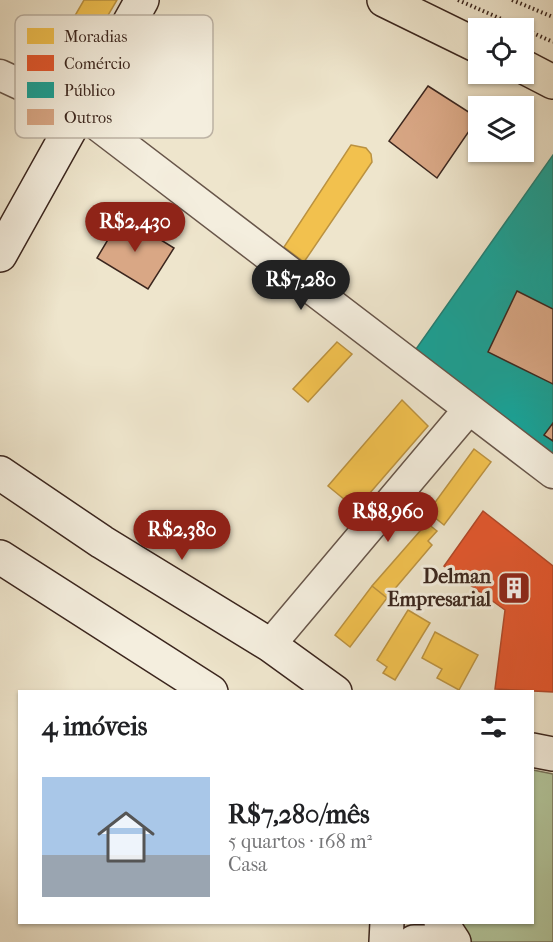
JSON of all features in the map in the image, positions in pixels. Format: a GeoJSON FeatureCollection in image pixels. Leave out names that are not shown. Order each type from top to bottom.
{"type":"FeatureCollection","features":[{"type":"Feature","properties":{"kind":"main road"},"geometry":{"type":"LineString","coordinates":[[384,0],[468,41]]}},
{"type":"Feature","properties":{"kind":"main road"},"geometry":{"type":"LineString","coordinates":[[534,72],[553,82]]}},
{"type":"Feature","properties":{"kind":"street"},"geometry":{"type":"LineString","coordinates":[[134,15],[142,0]]}},
{"type":"Feature","properties":{"kind":"street"},"geometry":{"type":"LineString","coordinates":[[0,75],[15,82]]}},
{"type":"Feature","properties":{"kind":"street"},"geometry":{"type":"LineString","coordinates":[[0,255],[65,138]]}},
{"type":"Feature","properties":{"kind":"street"},"geometry":{"type":"LineString","coordinates":[[114,138],[553,473]]}},
{"type":"Feature","properties":{"kind":"street"},"geometry":{"type":"LineString","coordinates":[[284,666],[469,409]]}},
{"type":"Feature","properties":{"kind":"street"},"geometry":{"type":"LineString","coordinates":[[0,472],[284,666],[331,690]]}},
{"type":"Feature","properties":{"kind":"street"},"geometry":{"type":"LineString","coordinates":[[0,557],[209,690]]}},
{"type":"Feature","properties":{"kind":"street"},"geometry":{"type":"LineString","coordinates":[[534,750],[553,754]]}},
{"type":"Feature","properties":{"kind":"street"},"geometry":{"type":"LineString","coordinates":[[386,942],[387,924]]}},
{"type":"Feature","properties":{"kind":"street"},"geometry":{"type":"LineString","coordinates":[[442,924],[454,942]]}},
{"type":"Feature","properties":{"kind":"street"},"geometry":{"type":"LineString","coordinates":[[414,942],[428,942]]}},
{"type":"Feature","properties":{"kind":"path"},"geometry":{"type":"LineString","coordinates":[[458,0],[498,18]]}},
{"type":"Feature","properties":{"kind":"path"},"geometry":{"type":"LineString","coordinates":[[512,0],[553,17]]}},
{"type":"Feature","properties":{"kind":"path"},"geometry":{"type":"LineString","coordinates":[[534,34],[553,42]]}},
{"type":"Feature","properties":{"kind":"green space"},"geometry":{"type":"Polygon","coordinates":[[[534,770],[553,774],[553,942],[465,942],[454,924],[534,924],[534,770]]]}},
{"type":"Feature","properties":{"kind":"building: Moradias"},"geometry":{"type":"Polygon","coordinates":[[[84,0],[117,0],[108,15],[75,15],[84,0]]]}},
{"type":"Feature","properties":{"kind":"building: Moradias"},"geometry":{"type":"Polygon","coordinates":[[[351,145],[366,148],[371,154],[372,162],[304,262],[284,247],[351,145]]]}},
{"type":"Feature","properties":{"kind":"building: Moradias"},"geometry":{"type":"Polygon","coordinates":[[[337,342],[352,354],[308,402],[293,389],[337,342]]]}},
{"type":"Feature","properties":{"kind":"building: Moradias"},"geometry":{"type":"Polygon","coordinates":[[[402,400],[428,426],[356,509],[328,486],[402,400]]]}},
{"type":"Feature","properties":{"kind":"building: Moradias"},"geometry":{"type":"Polygon","coordinates":[[[474,449],[491,462],[444,525],[428,512],[474,449]]]}},
{"type":"Feature","properties":{"kind":"building: Moradias"},"geometry":{"type":"Polygon","coordinates":[[[427,523],[437,531],[428,541],[432,545],[387,598],[372,586],[427,523]]]}},
{"type":"Feature","properties":{"kind":"building: Moradias"},"geometry":{"type":"Polygon","coordinates":[[[372,586],[387,598],[350,647],[335,635],[372,586]]]}},
{"type":"Feature","properties":{"kind":"building: Moradias"},"geometry":{"type":"Polygon","coordinates":[[[408,610],[430,623],[395,680],[383,673],[387,667],[377,660],[408,610]]]}},
{"type":"Feature","properties":{"kind":"building: Moradias"},"geometry":{"type":"Polygon","coordinates":[[[435,632],[478,655],[459,690],[437,678],[442,669],[422,658],[435,632]]]}},
{"type":"Feature","properties":{"kind":"building: Comércio","name":"Delman Empresarial"},"geometry":{"type":"Polygon","coordinates":[[[483,511],[553,566],[553,692],[495,689],[505,610],[444,566],[483,511]]]}},
{"type":"Feature","properties":{"kind":"building: Público"},"geometry":{"type":"Polygon","coordinates":[[[553,155],[553,457],[416,349],[553,155]]]}},
{"type":"Feature","properties":{"kind":"building: Outros"},"geometry":{"type":"Polygon","coordinates":[[[428,86],[468,112],[468,133],[437,178],[389,141],[428,86]]]}},
{"type":"Feature","properties":{"kind":"building: Outros"},"geometry":{"type":"Polygon","coordinates":[[[122,216],[174,248],[148,289],[97,258],[122,216]]]}},
{"type":"Feature","properties":{"kind":"building: Outros"},"geometry":{"type":"Polygon","coordinates":[[[517,291],[553,309],[553,384],[488,352],[517,291]]]}},
{"type":"Feature","properties":{"kind":"building: Outros"},"geometry":{"type":"Polygon","coordinates":[[[553,423],[553,441],[544,435],[553,423]]]}},
{"type":"Feature","properties":{"kind":"place","name":"Delman Empresarial"},"geometry":{"type":"Point","coordinates":[514,588]}}]}
